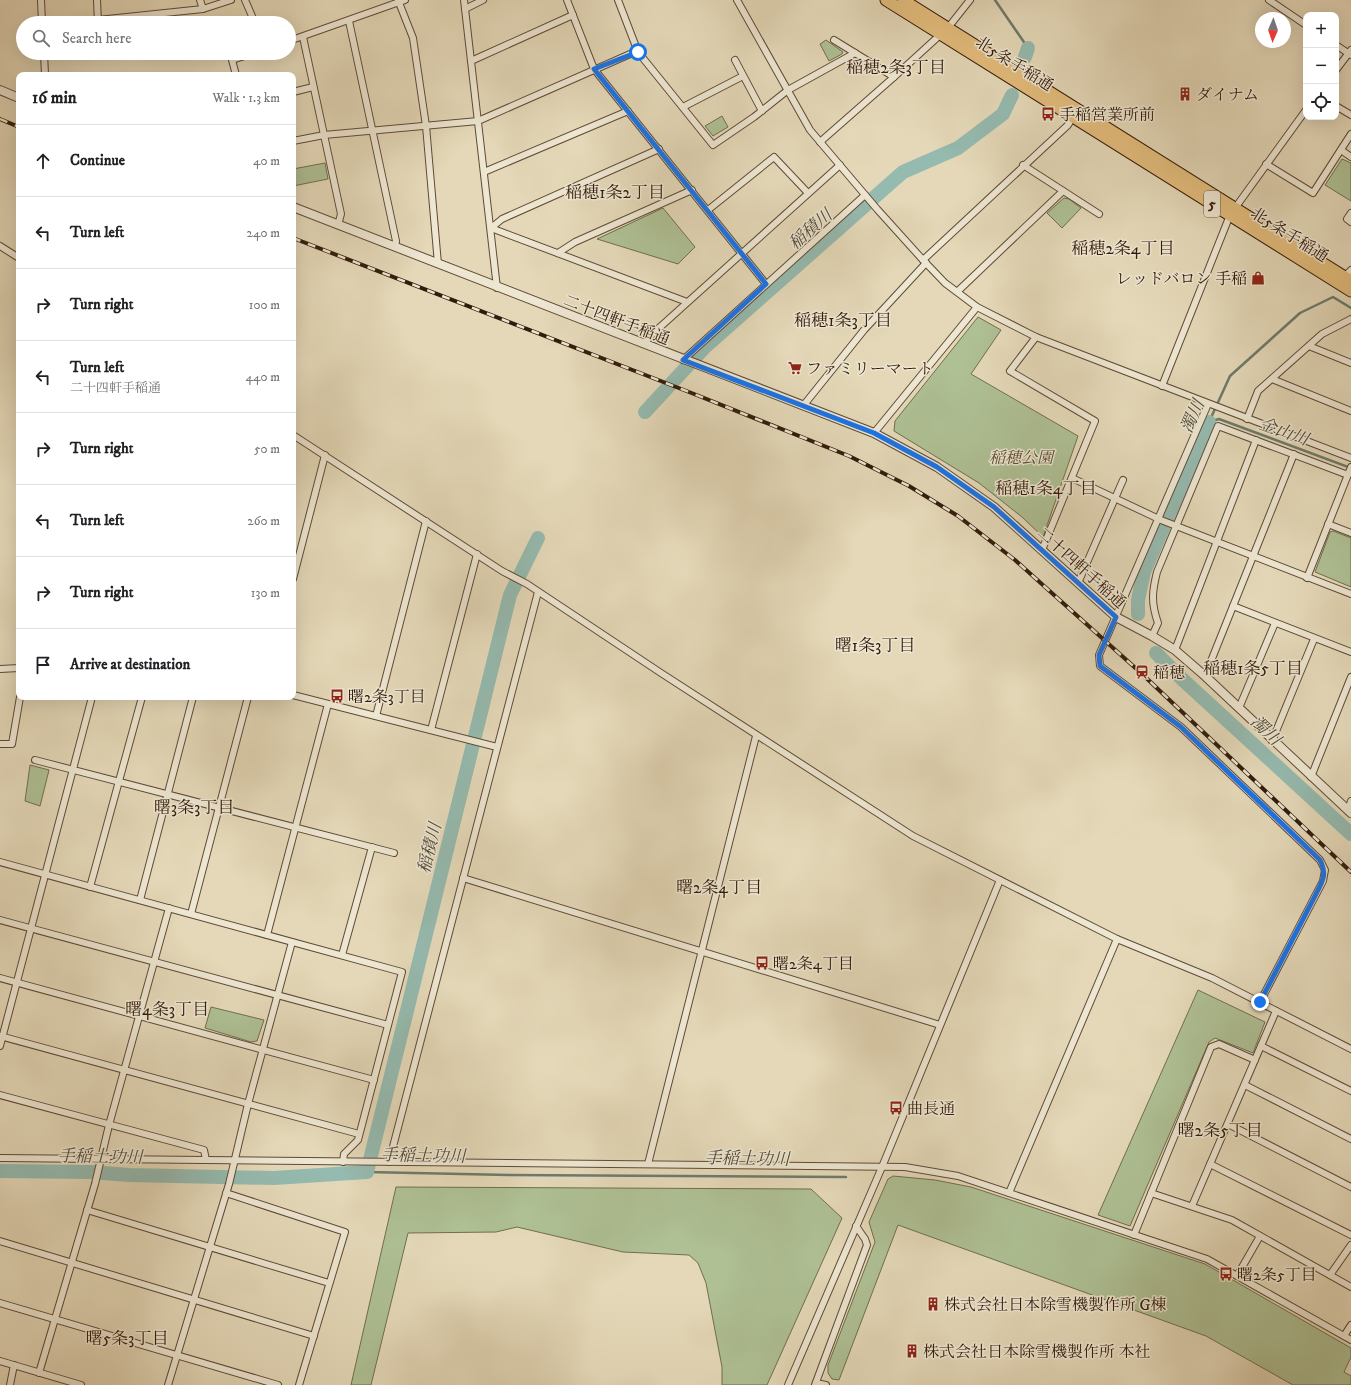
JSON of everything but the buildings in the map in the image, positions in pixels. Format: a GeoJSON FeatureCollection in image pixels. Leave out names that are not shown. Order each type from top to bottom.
{"type":"FeatureCollection","features":[{"type":"Feature","properties":{"kind":"highway","name":"北5条手稲通"},"geometry":{"type":"LineString","coordinates":[[886,0],[943,32],[1232,211],[1351,291]]}},
{"type":"Feature","properties":{"kind":"highway","name":"北5条手稲通"},"geometry":{"type":"LineString","coordinates":[[903,0],[943,32],[1072,118],[1232,211],[1349,276]]}},
{"type":"Feature","properties":{"kind":"street"},"geometry":{"type":"LineString","coordinates":[[41,0],[42,16]]}},
{"type":"Feature","properties":{"kind":"street"},"geometry":{"type":"LineString","coordinates":[[96,0],[98,16]]}},
{"type":"Feature","properties":{"kind":"street"},"geometry":{"type":"LineString","coordinates":[[200,0],[203,9]]}},
{"type":"Feature","properties":{"kind":"street"},"geometry":{"type":"LineString","coordinates":[[142,16],[203,9],[232,0]]}},
{"type":"Feature","properties":{"kind":"street"},"geometry":{"type":"LineString","coordinates":[[245,0],[252,16]]}},
{"type":"Feature","properties":{"kind":"street"},"geometry":{"type":"LineString","coordinates":[[464,0],[497,288]]}},
{"type":"Feature","properties":{"kind":"street"},"geometry":{"type":"LineString","coordinates":[[465,8],[483,0]]}},
{"type":"Feature","properties":{"kind":"street"},"geometry":{"type":"LineString","coordinates":[[567,0],[594,69],[766,284]]}},
{"type":"Feature","properties":{"kind":"street"},"geometry":{"type":"LineString","coordinates":[[618,0],[637,51],[713,145],[762,111],[788,90],[855,53]]}},
{"type":"Feature","properties":{"kind":"street"},"geometry":{"type":"LineString","coordinates":[[737,0],[810,130],[876,209],[925,262],[946,283],[977,307],[1036,337],[1351,458]]}},
{"type":"Feature","properties":{"kind":"street"},"geometry":{"type":"LineString","coordinates":[[820,142],[943,32],[970,0]]}},
{"type":"Feature","properties":{"kind":"street"},"geometry":{"type":"LineString","coordinates":[[1269,0],[1303,23]]}},
{"type":"Feature","properties":{"kind":"street"},"geometry":{"type":"LineString","coordinates":[[296,39],[401,1],[413,38],[426,126],[438,264]]}},
{"type":"Feature","properties":{"kind":"street"},"geometry":{"type":"LineString","coordinates":[[471,61],[573,15]]}},
{"type":"Feature","properties":{"kind":"street"},"geometry":{"type":"LineString","coordinates":[[349,21],[396,241],[395,247]]}},
{"type":"Feature","properties":{"kind":"street"},"geometry":{"type":"LineString","coordinates":[[302,37],[340,214],[338,225]]}},
{"type":"Feature","properties":{"kind":"street"},"geometry":{"type":"LineString","coordinates":[[834,40],[894,77]]}},
{"type":"Feature","properties":{"kind":"street"},"geometry":{"type":"LineString","coordinates":[[1339,47],[1350,53],[1339,66]]}},
{"type":"Feature","properties":{"kind":"street"},"geometry":{"type":"LineString","coordinates":[[296,140],[324,134],[478,121],[637,51]]}},
{"type":"Feature","properties":{"kind":"street"},"geometry":{"type":"LineString","coordinates":[[44,60],[45,72]]}},
{"type":"Feature","properties":{"kind":"street"},"geometry":{"type":"LineString","coordinates":[[232,60],[235,72]]}},
{"type":"Feature","properties":{"kind":"street"},"geometry":{"type":"LineString","coordinates":[[735,60],[762,111]]}},
{"type":"Feature","properties":{"kind":"street"},"geometry":{"type":"LineString","coordinates":[[683,107],[743,76]]}},
{"type":"Feature","properties":{"kind":"street"},"geometry":{"type":"LineString","coordinates":[[296,91],[313,87]]}},
{"type":"Feature","properties":{"kind":"street"},"geometry":{"type":"LineString","coordinates":[[0,90],[16,97]]}},
{"type":"Feature","properties":{"kind":"street"},"geometry":{"type":"LineString","coordinates":[[1339,108],[1351,115]]}},
{"type":"Feature","properties":{"kind":"street"},"geometry":{"type":"LineString","coordinates":[[484,172],[628,111]]}},
{"type":"Feature","properties":{"kind":"street"},"geometry":{"type":"LineString","coordinates":[[1162,386],[1232,211],[1303,114]]}},
{"type":"Feature","properties":{"kind":"street"},"geometry":{"type":"LineString","coordinates":[[803,406],[864,330],[925,262],[1023,165],[1068,124],[1072,118]]}},
{"type":"Feature","properties":{"kind":"street"},"geometry":{"type":"LineString","coordinates":[[1266,164],[1313,193],[1351,134]]}},
{"type":"Feature","properties":{"kind":"street"},"geometry":{"type":"LineString","coordinates":[[491,228],[502,219],[659,150]]}},
{"type":"Feature","properties":{"kind":"street"},"geometry":{"type":"LineString","coordinates":[[1341,150],[1351,157]]}},
{"type":"Feature","properties":{"kind":"street"},"geometry":{"type":"LineString","coordinates":[[708,210],[774,158],[808,193]]}},
{"type":"Feature","properties":{"kind":"street"},"geometry":{"type":"LineString","coordinates":[[645,344],[649,337],[840,165]]}},
{"type":"Feature","properties":{"kind":"street"},"geometry":{"type":"LineString","coordinates":[[1023,165],[1099,214]]}},
{"type":"Feature","properties":{"kind":"street"},"geometry":{"type":"LineString","coordinates":[[558,253],[575,242],[692,190]]}},
{"type":"Feature","properties":{"kind":"street"},"geometry":{"type":"LineString","coordinates":[[958,291],[1063,191]]}},
{"type":"Feature","properties":{"kind":"street"},"geometry":{"type":"LineString","coordinates":[[685,361],[766,284],[866,196]]}},
{"type":"Feature","properties":{"kind":"street","name":"二十四軒手稲通"},"geometry":{"type":"LineString","coordinates":[[296,208],[497,288],[874,433],[937,467],[994,507],[1116,617],[1175,650],[1205,676],[1349,812]]}},
{"type":"Feature","properties":{"kind":"street"},"geometry":{"type":"LineString","coordinates":[[1351,213],[1347,219],[1351,222]]}},
{"type":"Feature","properties":{"kind":"street"},"geometry":{"type":"LineString","coordinates":[[491,228],[688,302]]}},
{"type":"Feature","properties":{"kind":"street"},"geometry":{"type":"LineString","coordinates":[[0,246],[16,256]]}},
{"type":"Feature","properties":{"kind":"street"},"geometry":{"type":"LineString","coordinates":[[874,433],[977,307]]}},
{"type":"Feature","properties":{"kind":"street"},"geometry":{"type":"LineString","coordinates":[[1247,419],[1258,391],[1322,334],[1351,319]]}},
{"type":"Feature","properties":{"kind":"street"},"geometry":{"type":"LineString","coordinates":[[1036,337],[1010,371],[1095,421],[1042,550]]}},
{"type":"Feature","properties":{"kind":"street"},"geometry":{"type":"LineString","coordinates":[[1309,346],[1351,363]]}},
{"type":"Feature","properties":{"kind":"street"},"geometry":{"type":"LineString","coordinates":[[1272,379],[1351,411]]}},
{"type":"Feature","properties":{"kind":"street"},"geometry":{"type":"LineString","coordinates":[[1210,404],[1099,655],[1100,666],[1181,727],[1320,860],[1325,870],[1323,882],[1260,1002]]}},
{"type":"Feature","properties":{"kind":"street"},"geometry":{"type":"LineString","coordinates":[[1152,636],[1158,623],[1154,612],[1152,592],[1156,572],[1174,525],[1218,426],[1294,454],[1349,471],[1307,578]]}},
{"type":"Feature","properties":{"kind":"street"},"geometry":{"type":"LineString","coordinates":[[296,437],[502,571],[527,584],[756,736],[913,836],[1117,939],[1212,978],[1351,1049]]}},
{"type":"Feature","properties":{"kind":"street"},"geometry":{"type":"LineString","coordinates":[[1175,650],[1256,440]]}},
{"type":"Feature","properties":{"kind":"street"},"geometry":{"type":"LineString","coordinates":[[1205,676],[1294,454]]}},
{"type":"Feature","properties":{"kind":"street"},"geometry":{"type":"LineString","coordinates":[[296,566],[325,455]]}},
{"type":"Feature","properties":{"kind":"street"},"geometry":{"type":"LineString","coordinates":[[1072,478],[1174,525],[1351,594]]}},
{"type":"Feature","properties":{"kind":"street"},"geometry":{"type":"LineString","coordinates":[[1078,583],[1116,499],[1122,480]]}},
{"type":"Feature","properties":{"kind":"street"},"geometry":{"type":"LineString","coordinates":[[376,716],[426,521]]}},
{"type":"Feature","properties":{"kind":"street"},"geometry":{"type":"LineString","coordinates":[[1328,524],[1351,533]]}},
{"type":"Feature","properties":{"kind":"street"},"geometry":{"type":"LineString","coordinates":[[431,730],[477,554]]}},
{"type":"Feature","properties":{"kind":"street"},"geometry":{"type":"LineString","coordinates":[[388,1162],[538,592]]}},
{"type":"Feature","properties":{"kind":"street"},"geometry":{"type":"LineString","coordinates":[[1233,606],[1314,639],[1351,652]]}},
{"type":"Feature","properties":{"kind":"street"},"geometry":{"type":"LineString","coordinates":[[1238,708],[1274,623]]}},
{"type":"Feature","properties":{"kind":"street"},"geometry":{"type":"LineString","coordinates":[[1272,740],[1314,639]]}},
{"type":"Feature","properties":{"kind":"street"},"geometry":{"type":"LineString","coordinates":[[0,669],[16,668]]}},
{"type":"Feature","properties":{"kind":"street"},"geometry":{"type":"LineString","coordinates":[[1311,777],[1351,677]]}},
{"type":"Feature","properties":{"kind":"street"},"geometry":{"type":"LineString","coordinates":[[296,696],[497,747]]}},
{"type":"Feature","properties":{"kind":"street"},"geometry":{"type":"LineString","coordinates":[[0,744],[12,744],[19,700]]}},
{"type":"Feature","properties":{"kind":"street"},"geometry":{"type":"LineString","coordinates":[[0,1046],[47,874],[91,700]]}},
{"type":"Feature","properties":{"kind":"street"},"geometry":{"type":"LineString","coordinates":[[90,886],[141,700]]}},
{"type":"Feature","properties":{"kind":"street"},"geometry":{"type":"LineString","coordinates":[[140,900],[192,700]]}},
{"type":"Feature","properties":{"kind":"street"},"geometry":{"type":"LineString","coordinates":[[191,914],[247,700]]}},
{"type":"Feature","properties":{"kind":"street"},"geometry":{"type":"LineString","coordinates":[[267,935],[328,704]]}},
{"type":"Feature","properties":{"kind":"street"},"geometry":{"type":"LineString","coordinates":[[648,1164],[703,952],[756,736]]}},
{"type":"Feature","properties":{"kind":"street"},"geometry":{"type":"LineString","coordinates":[[35,760],[394,853]]}},
{"type":"Feature","properties":{"kind":"street"},"geometry":{"type":"LineString","coordinates":[[1349,812],[1351,801]]}},
{"type":"Feature","properties":{"kind":"street"},"geometry":{"type":"LineString","coordinates":[[342,955],[372,847]]}},
{"type":"Feature","properties":{"kind":"street"},"geometry":{"type":"LineString","coordinates":[[0,862],[402,972],[358,1140],[344,1154],[344,1162]]}},
{"type":"Feature","properties":{"kind":"street"},"geometry":{"type":"LineString","coordinates":[[462,878],[940,1025]]}},
{"type":"Feature","properties":{"kind":"street"},"geometry":{"type":"LineString","coordinates":[[788,1385],[882,1167],[1000,880]]}},
{"type":"Feature","properties":{"kind":"street"},"geometry":{"type":"LineString","coordinates":[[40,1373],[95,1184],[109,1124],[169,908]]}},
{"type":"Feature","properties":{"kind":"street"},"geometry":{"type":"LineString","coordinates":[[0,920],[388,1025]]}},
{"type":"Feature","properties":{"kind":"street"},"geometry":{"type":"LineString","coordinates":[[1009,1193],[1117,939]]}},
{"type":"Feature","properties":{"kind":"street"},"geometry":{"type":"LineString","coordinates":[[168,1385],[229,1184],[248,1104],[292,942]]}},
{"type":"Feature","properties":{"kind":"street"},"geometry":{"type":"LineString","coordinates":[[0,978],[374,1080]]}},
{"type":"Feature","properties":{"kind":"street"},"geometry":{"type":"LineString","coordinates":[[1192,1206],[1276,1011]]}},
{"type":"Feature","properties":{"kind":"street"},"geometry":{"type":"LineString","coordinates":[[2,1036],[124,1071],[359,1134]]}},
{"type":"Feature","properties":{"kind":"street"},"geometry":{"type":"LineString","coordinates":[[1134,1235],[1211,1047],[1219,1044],[1255,1060]]}},
{"type":"Feature","properties":{"kind":"street"},"geometry":{"type":"LineString","coordinates":[[1261,1046],[1351,1091]]}},
{"type":"Feature","properties":{"kind":"street"},"geometry":{"type":"LineString","coordinates":[[1245,1085],[1351,1139]]}},
{"type":"Feature","properties":{"kind":"street"},"geometry":{"type":"LineString","coordinates":[[0,1095],[204,1150],[206,1160]]}},
{"type":"Feature","properties":{"kind":"street"},"geometry":{"type":"LineString","coordinates":[[1228,1124],[1351,1187]]}},
{"type":"Feature","properties":{"kind":"street"},"geometry":{"type":"LineString","coordinates":[[0,1158],[206,1160],[233,1163],[388,1162],[905,1167],[958,1176],[1207,1259],[1351,1340]]}},
{"type":"Feature","properties":{"kind":"street"},"geometry":{"type":"LineString","coordinates":[[1210,1164],[1351,1235]]}},
{"type":"Feature","properties":{"kind":"street"},"geometry":{"type":"LineString","coordinates":[[1151,1193],[1232,1220],[1351,1287]]}},
{"type":"Feature","properties":{"kind":"street"},"geometry":{"type":"LineString","coordinates":[[226,1194],[345,1232],[328,1283],[299,1385]]}},
{"type":"Feature","properties":{"kind":"street"},"geometry":{"type":"LineString","coordinates":[[87,1210],[328,1283]]}},
{"type":"Feature","properties":{"kind":"street"},"geometry":{"type":"LineString","coordinates":[[826,1385],[815,1384],[867,1245],[865,1239],[856,1226]]}},
{"type":"Feature","properties":{"kind":"street"},"geometry":{"type":"LineString","coordinates":[[1236,1276],[1260,1236]]}},
{"type":"Feature","properties":{"kind":"street"},"geometry":{"type":"LineString","coordinates":[[0,1241],[314,1336]]}},
{"type":"Feature","properties":{"kind":"street"},"geometry":{"type":"LineString","coordinates":[[1330,1275],[1351,1245]]}},
{"type":"Feature","properties":{"kind":"street"},"geometry":{"type":"LineString","coordinates":[[0,1303],[278,1385]]}},
{"type":"Feature","properties":{"kind":"street"},"geometry":{"type":"LineString","coordinates":[[1344,1336],[1351,1325]]}},
{"type":"Feature","properties":{"kind":"street"},"geometry":{"type":"LineString","coordinates":[[0,1361],[81,1385]]}},
{"type":"Feature","properties":{"kind":"street"},"geometry":{"type":"LineString","coordinates":[[10,1385],[14,1365]]}},
{"type":"Feature","properties":{"kind":"green space"},"geometry":{"type":"Polygon","coordinates":[[[826,40],[843,52],[842,54],[829,61],[820,44],[826,40]]]}},
{"type":"Feature","properties":{"kind":"green space"},"geometry":{"type":"Polygon","coordinates":[[[722,116],[728,127],[713,136],[705,126],[722,116]]]}},
{"type":"Feature","properties":{"kind":"green space"},"geometry":{"type":"Polygon","coordinates":[[[1342,159],[1351,163],[1351,201],[1325,185],[1342,159]]]}},
{"type":"Feature","properties":{"kind":"green space"},"geometry":{"type":"Polygon","coordinates":[[[325,163],[328,179],[296,185],[296,168],[325,163]]]}},
{"type":"Feature","properties":{"kind":"green space"},"geometry":{"type":"Polygon","coordinates":[[[1064,198],[1069,199],[1081,208],[1062,228],[1047,213],[1064,198]]]}},
{"type":"Feature","properties":{"kind":"green space"},"geometry":{"type":"Polygon","coordinates":[[[663,208],[695,247],[678,264],[597,239],[663,208]]]}},
{"type":"Feature","properties":{"kind":"green space","name":"稲穂公園"},"geometry":{"type":"Polygon","coordinates":[[[978,317],[1001,330],[971,374],[1078,436],[1043,537],[1022,517],[979,483],[894,431],[895,421],[978,317]]]}},
{"type":"Feature","properties":{"kind":"green space"},"geometry":{"type":"Polygon","coordinates":[[[1333,531],[1351,538],[1351,587],[1315,572],[1330,532],[1333,531]]]}},
{"type":"Feature","properties":{"kind":"green space"},"geometry":{"type":"Polygon","coordinates":[[[30,765],[49,770],[40,806],[25,801],[30,765]]]}},
{"type":"Feature","properties":{"kind":"green space"},"geometry":{"type":"Polygon","coordinates":[[[1198,990],[1265,1022],[1253,1053],[1215,1038],[1209,1042],[1130,1226],[1098,1215],[1198,990]]]}},
{"type":"Feature","properties":{"kind":"green space"},"geometry":{"type":"Polygon","coordinates":[[[211,1007],[264,1020],[257,1041],[251,1042],[205,1028],[211,1007]]]}},
{"type":"Feature","properties":{"kind":"green space"},"geometry":{"type":"Polygon","coordinates":[[[893,1176],[935,1180],[971,1187],[1205,1264],[1351,1348],[1351,1357],[1344,1372],[1351,1376],[1351,1385],[1293,1385],[1206,1336],[898,1225],[839,1380],[832,1379],[828,1373],[828,1365],[875,1242],[869,1222],[888,1179],[893,1176]]]}},
{"type":"Feature","properties":{"kind":"green space"},"geometry":{"type":"Polygon","coordinates":[[[396,1187],[811,1189],[842,1218],[767,1385],[722,1385],[722,1367],[706,1283],[698,1263],[689,1255],[623,1252],[517,1227],[496,1232],[408,1233],[371,1385],[351,1385],[396,1187]]]}},
{"type":"Feature","properties":{"kind":"waterway","name":"稲積川"},"geometry":{"type":"LineString","coordinates":[[995,0],[1028,48]]}},
{"type":"Feature","properties":{"kind":"waterway","name":"稲積川"},"geometry":{"type":"LineString","coordinates":[[1025,57],[1028,48]]}},
{"type":"Feature","properties":{"kind":"waterway","name":"稲積川"},"geometry":{"type":"LineString","coordinates":[[645,412],[705,347],[903,172],[958,148],[1003,114],[1012,95]]}},
{"type":"Feature","properties":{"kind":"waterway","name":"濁川"},"geometry":{"type":"LineString","coordinates":[[1209,422],[1230,376],[1300,313],[1333,297],[1351,308]]}},
{"type":"Feature","properties":{"kind":"waterway","name":"金山川"},"geometry":{"type":"LineString","coordinates":[[1209,422],[1219,419],[1351,468]]}},
{"type":"Feature","properties":{"kind":"waterway","name":"濁川"},"geometry":{"type":"LineString","coordinates":[[1138,614],[1138,600],[1144,572],[1209,422]]}},
{"type":"Feature","properties":{"kind":"waterway","name":"稲積川"},"geometry":{"type":"LineString","coordinates":[[0,1171],[90,1172],[129,1175],[274,1178],[367,1172],[510,595],[538,538]]}},
{"type":"Feature","properties":{"kind":"waterway","name":"濁川"},"geometry":{"type":"LineString","coordinates":[[1156,653],[1182,679],[1351,834]]}},
{"type":"Feature","properties":{"kind":"waterway","name":"手稲土功川"},"geometry":{"type":"LineString","coordinates":[[367,1172],[509,1175],[846,1177]]}},
{"type":"Feature","properties":{"kind":"railway"},"geometry":{"type":"LineString","coordinates":[[0,119],[16,126]]}},
{"type":"Feature","properties":{"kind":"railway"},"geometry":{"type":"LineString","coordinates":[[296,239],[849,456],[909,486],[958,516],[1015,560],[1141,673],[1351,872]]}},
{"type":"Feature","properties":{"kind":"place","name":"ダイナム"},"geometry":{"type":"Point","coordinates":[1185,94]}},
{"type":"Feature","properties":{"kind":"place","name":"手稲営業所前"},"geometry":{"type":"Point","coordinates":[1048,114]}},
{"type":"Feature","properties":{"kind":"place","name":"レッドバロン 手稲"},"geometry":{"type":"Point","coordinates":[1258,278]}},
{"type":"Feature","properties":{"kind":"place","name":"ファミリーマート"},"geometry":{"type":"Point","coordinates":[795,368]}},
{"type":"Feature","properties":{"kind":"place","name":"稲穂"},"geometry":{"type":"Point","coordinates":[1142,672]}},
{"type":"Feature","properties":{"kind":"place","name":"曙2条3丁目"},"geometry":{"type":"Point","coordinates":[337,696]}},
{"type":"Feature","properties":{"kind":"place","name":"曙2条4丁目"},"geometry":{"type":"Point","coordinates":[762,963]}},
{"type":"Feature","properties":{"kind":"place","name":"曲長通"},"geometry":{"type":"Point","coordinates":[896,1108]}},
{"type":"Feature","properties":{"kind":"place","name":"曙2条5丁目"},"geometry":{"type":"Point","coordinates":[1226,1274]}},
{"type":"Feature","properties":{"kind":"place","name":"株式会社日本除雪機製作所 G棟"},"geometry":{"type":"Point","coordinates":[933,1304]}},
{"type":"Feature","properties":{"kind":"place","name":"株式会社日本除雪機製作所 本社"},"geometry":{"type":"Point","coordinates":[912,1351]}},
{"type":"Feature","properties":{"kind":"district","name":"稲穂2条3丁目"},"geometry":{"type":"Point","coordinates":[896,67]}},
{"type":"Feature","properties":{"kind":"district","name":"稲穂1条2丁目"},"geometry":{"type":"Point","coordinates":[615,192]}},
{"type":"Feature","properties":{"kind":"district","name":"稲穂2条4丁目"},"geometry":{"type":"Point","coordinates":[1123,248]}},
{"type":"Feature","properties":{"kind":"district","name":"稲穂1条3丁目"},"geometry":{"type":"Point","coordinates":[843,320]}},
{"type":"Feature","properties":{"kind":"district","name":"稲穂1条4丁目"},"geometry":{"type":"Point","coordinates":[1046,488]}},
{"type":"Feature","properties":{"kind":"district","name":"曙1条3丁目"},"geometry":{"type":"Point","coordinates":[875,645]}},
{"type":"Feature","properties":{"kind":"district","name":"稲穂1条5丁目"},"geometry":{"type":"Point","coordinates":[1253,668]}},
{"type":"Feature","properties":{"kind":"district","name":"曙3条3丁目"},"geometry":{"type":"Point","coordinates":[194,807]}},
{"type":"Feature","properties":{"kind":"district","name":"曙2条4丁目"},"geometry":{"type":"Point","coordinates":[719,887]}},
{"type":"Feature","properties":{"kind":"district","name":"曙4条3丁目"},"geometry":{"type":"Point","coordinates":[167,1009]}},
{"type":"Feature","properties":{"kind":"district","name":"曙2条5丁目"},"geometry":{"type":"Point","coordinates":[1220,1130]}},
{"type":"Feature","properties":{"kind":"district","name":"曙5条3丁目"},"geometry":{"type":"Point","coordinates":[127,1338]}},
{"type":"Feature","properties":{"kind":"route"},"geometry":{"type":"LineString","coordinates":[[638,52],[637,51],[594,69],[766,284],[683,360],[874,433],[937,467],[994,507],[1116,617],[1099,655],[1100,666],[1122,681],[1181,727],[1320,860],[1325,870],[1323,882],[1260,1002]]}}]}
